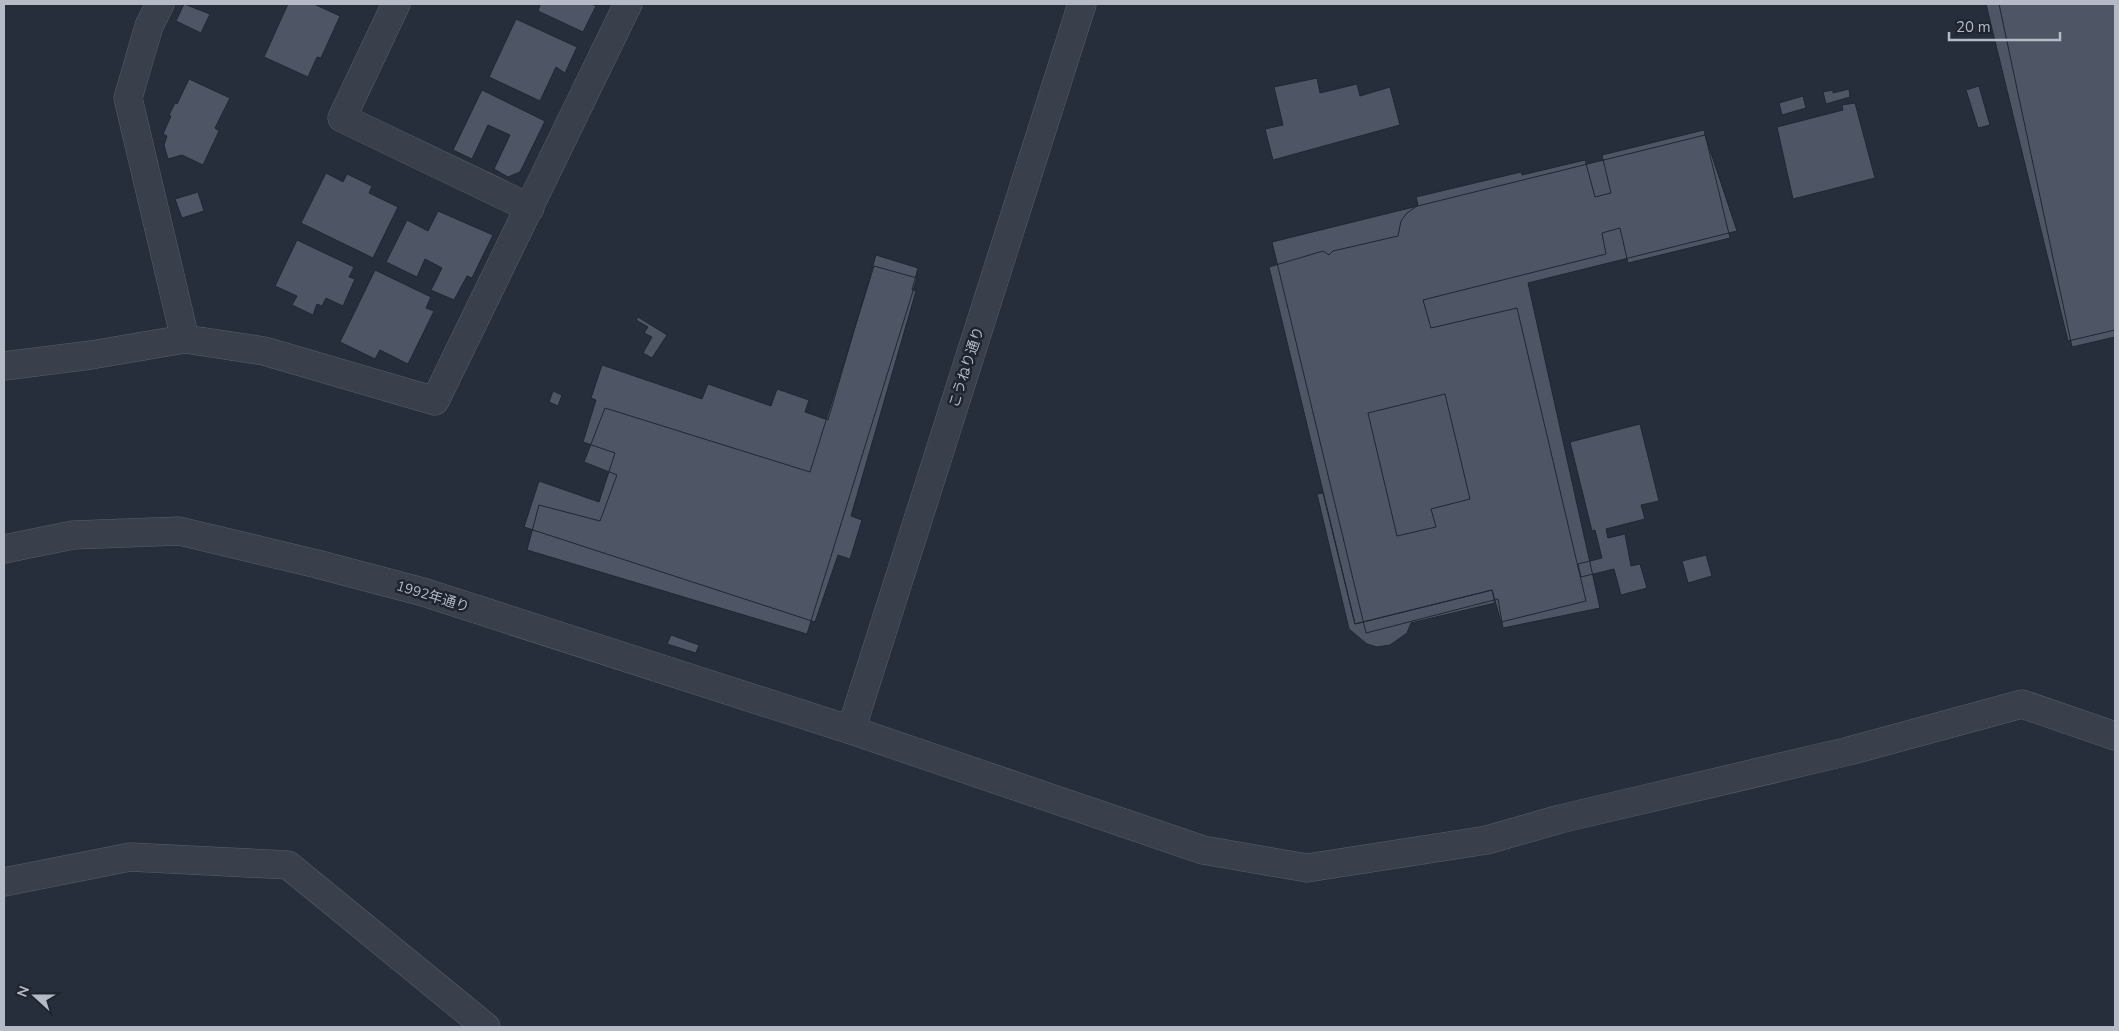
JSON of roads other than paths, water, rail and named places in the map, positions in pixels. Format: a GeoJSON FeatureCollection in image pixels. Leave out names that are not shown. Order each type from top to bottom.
{"type":"FeatureCollection","features":[{"type":"Feature","properties":{"kind":"street"},"geometry":{"type":"LineString","coordinates":[[160,4],[149,26],[128,98],[185,339]]}},
{"type":"Feature","properties":{"kind":"street"},"geometry":{"type":"LineString","coordinates":[[396,4],[342,118],[530,208]]}},
{"type":"Feature","properties":{"kind":"street"},"geometry":{"type":"LineString","coordinates":[[4,366],[91,355],[185,339],[264,351],[435,401],[628,4]]}},
{"type":"Feature","properties":{"kind":"street","name":"こうねり通り"},"geometry":{"type":"LineString","coordinates":[[851,730],[1082,4]]}},
{"type":"Feature","properties":{"kind":"street","name":"1992年通り"},"geometry":{"type":"LineString","coordinates":[[4,549],[73,535],[179,532],[422,592],[851,730],[1203,850],[1307,868],[1487,840],[1560,819],[1849,751],[2022,704],[2115,736]]}},
{"type":"Feature","properties":{"kind":"street"},"geometry":{"type":"LineString","coordinates":[[4,882],[130,857],[288,865],[486,1027]]}}]}
